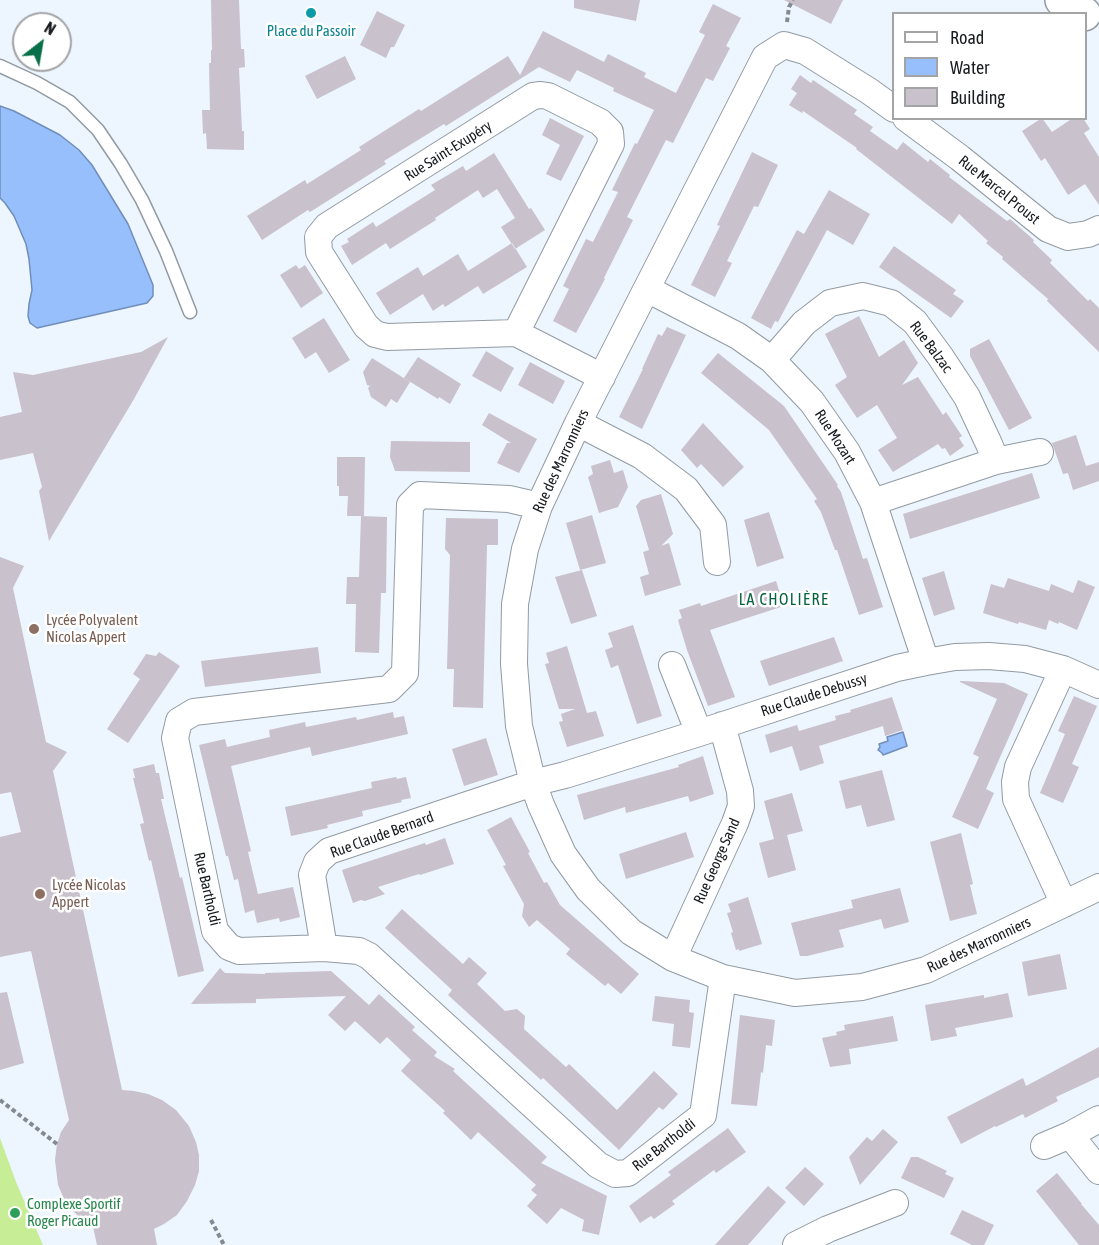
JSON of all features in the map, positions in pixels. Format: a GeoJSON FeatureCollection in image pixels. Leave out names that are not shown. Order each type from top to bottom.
{"type":"FeatureCollection","features":[{"type":"Feature","properties":{"kind":"street"},"geometry":{"type":"LineString","coordinates":[[1062,0],[1082,12]]}},
{"type":"Feature","properties":{"kind":"street","name":"Rue des Marronniers"},"geometry":{"type":"LineString","coordinates":[[892,108],[805,51],[784,45],[765,57],[538,506],[525,549],[515,604],[514,664],[519,726],[533,783],[563,854],[588,889],[631,932],[673,958],[723,978],[795,993],[862,987],[926,970],[1099,887]]}},
{"type":"Feature","properties":{"kind":"street","name":"Rue Saint-Exupéry"},"geometry":{"type":"LineString","coordinates":[[516,333],[611,144],[610,132],[600,122],[548,96],[541,95],[533,96],[327,226],[318,237],[320,252],[366,326],[375,334],[387,337],[516,333],[602,377]]}},
{"type":"Feature","properties":{"kind":"street","name":"Rue Marcel Proust"},"geometry":{"type":"LineString","coordinates":[[909,120],[1048,229],[1068,237],[1088,234],[1099,229]]}},
{"type":"Feature","properties":{"kind":"street","name":"Rue Mozart"},"geometry":{"type":"LineString","coordinates":[[647,289],[738,336],[772,360],[812,402],[847,452],[873,502],[926,662]]}},
{"type":"Feature","properties":{"kind":"street","name":"Rue Balzac"},"geometry":{"type":"LineString","coordinates":[[772,360],[804,322],[830,303],[862,296],[891,303],[915,322],[940,356],[967,397],[996,462]]}},
{"type":"Feature","properties":{"kind":"street"},"geometry":{"type":"LineString","coordinates":[[578,423],[642,456],[686,489],[713,525],[717,562]]}},
{"type":"Feature","properties":{"kind":"street"},"geometry":{"type":"LineString","coordinates":[[873,502],[996,462],[1040,452]]}},
{"type":"Feature","properties":{"kind":"street","name":"Rue Bartholdi"},"geometry":{"type":"LineString","coordinates":[[538,506],[509,499],[420,495],[410,505],[405,673],[389,689],[194,712],[179,721],[175,738],[215,931],[229,947],[239,951],[324,948],[358,951],[369,956],[598,1166],[615,1174],[628,1173],[703,1115],[723,978]]}},
{"type":"Feature","properties":{"kind":"street","name":"Rue Claude Debussy"},"geometry":{"type":"LineString","coordinates":[[533,783],[565,775],[897,668],[926,662],[955,657],[989,656],[1025,659],[1063,669],[1099,685]]}},
{"type":"Feature","properties":{"kind":"street","name":"Rue George Sand"},"geometry":{"type":"LineString","coordinates":[[672,665],[710,729],[740,791],[741,806],[673,958]]}},
{"type":"Feature","properties":{"kind":"street"},"geometry":{"type":"LineString","coordinates":[[1063,669],[1018,767],[1015,782],[1016,799],[1064,904]]}},
{"type":"Feature","properties":{"kind":"street","name":"Rue Claude Bernard"},"geometry":{"type":"LineString","coordinates":[[324,948],[312,875],[317,862],[329,851],[533,783]]}},
{"type":"Feature","properties":{"kind":"street"},"geometry":{"type":"LineString","coordinates":[[1044,1146],[1099,1119]]}},
{"type":"Feature","properties":{"kind":"street"},"geometry":{"type":"LineString","coordinates":[[1070,1135],[1099,1171]]}},
{"type":"Feature","properties":{"kind":"street"},"geometry":{"type":"LineString","coordinates":[[796,1245],[832,1237],[895,1203]]}},
{"type":"Feature","properties":{"kind":"lane"},"geometry":{"type":"LineString","coordinates":[[0,66],[37,83],[70,102],[98,130],[122,164],[142,200],[166,251],[190,312]]}},
{"type":"Feature","properties":{"kind":"path"},"geometry":{"type":"LineString","coordinates":[[0,1100],[57,1144]]}},
{"type":"Feature","properties":{"kind":"path"},"geometry":{"type":"LineString","coordinates":[[211,1220],[224,1245]]}},
{"type":"Feature","properties":{"kind":"green space","name":"Complexe Sportif Roger Picaud"},"geometry":{"type":"Polygon","coordinates":[[[0,1138],[16,1182],[43,1245],[0,1245],[0,1138]]]}},
{"type":"Feature","properties":{"kind":"water"},"geometry":{"type":"Polygon","coordinates":[[[0,106],[60,135],[79,150],[92,165],[128,224],[153,285],[153,296],[147,303],[37,328],[30,323],[28,316],[32,290],[26,244],[14,216],[0,198],[0,106]]]}},
{"type":"Feature","properties":{"kind":"water"},"geometry":{"type":"Polygon","coordinates":[[[903,732],[907,746],[883,755],[878,750],[879,744],[888,741],[887,737],[903,732]]]}},
{"type":"Feature","properties":{"kind":"building"},"geometry":{"type":"Polygon","coordinates":[[[211,0],[239,0],[241,49],[244,49],[245,67],[239,68],[244,150],[207,149],[206,133],[203,134],[202,110],[210,110],[211,0]]]}},
{"type":"Feature","properties":{"kind":"building"},"geometry":{"type":"Polygon","coordinates":[[[574,0],[640,0],[636,21],[574,8],[574,0]]]}},
{"type":"Feature","properties":{"kind":"building"},"geometry":{"type":"Polygon","coordinates":[[[784,0],[843,0],[831,24],[784,0]]]}},
{"type":"Feature","properties":{"kind":"building"},"geometry":{"type":"Polygon","coordinates":[[[713,4],[741,18],[726,46],[730,48],[713,81],[706,78],[673,143],[666,140],[627,217],[633,220],[576,333],[553,321],[569,289],[563,286],[586,239],[593,242],[618,192],[612,190],[654,110],[613,91],[614,88],[577,70],[570,82],[539,67],[446,126],[444,124],[384,161],[386,164],[262,240],[247,216],[305,180],[307,184],[361,150],[359,147],[508,56],[520,75],[543,31],[604,62],[608,54],[646,73],[644,77],[676,93],[705,35],[699,32],[713,4]]]}},
{"type":"Feature","properties":{"kind":"building"},"geometry":{"type":"Polygon","coordinates":[[[377,11],[405,25],[386,58],[360,45],[377,11]]]}},
{"type":"Feature","properties":{"kind":"building"},"geometry":{"type":"Polygon","coordinates":[[[345,56],[356,79],[317,99],[305,76],[345,56]]]}},
{"type":"Feature","properties":{"kind":"building"},"geometry":{"type":"Polygon","coordinates":[[[800,75],[811,83],[813,80],[857,110],[854,114],[873,127],[870,131],[897,150],[903,142],[928,162],[930,159],[950,175],[949,177],[1007,221],[1010,219],[1034,240],[1033,242],[1052,260],[1050,263],[1088,301],[1090,299],[1099,308],[1099,352],[1047,301],[1048,299],[1002,259],[1003,257],[986,243],[988,241],[959,214],[952,224],[857,148],[803,111],[802,113],[789,105],[797,93],[791,89],[800,75]]]}},
{"type":"Feature","properties":{"kind":"building"},"geometry":{"type":"Polygon","coordinates":[[[550,118],[584,136],[561,181],[546,174],[560,145],[542,135],[550,118]]]}},
{"type":"Feature","properties":{"kind":"building"},"geometry":{"type":"Polygon","coordinates":[[[1039,120],[1043,120],[1052,132],[1070,120],[1084,120],[1090,129],[1084,133],[1099,157],[1099,205],[1085,184],[1068,195],[1045,158],[1041,161],[1022,131],[1039,120]]]}},
{"type":"Feature","properties":{"kind":"building"},"geometry":{"type":"Polygon","coordinates":[[[752,152],[778,165],[758,207],[754,206],[727,261],[732,263],[715,297],[691,285],[752,152]]]}},
{"type":"Feature","properties":{"kind":"building"},"geometry":{"type":"Polygon","coordinates":[[[494,153],[545,230],[515,249],[501,227],[515,218],[497,189],[483,198],[478,190],[390,249],[386,243],[352,265],[341,246],[349,242],[347,239],[373,222],[376,227],[435,190],[431,185],[463,166],[466,171],[494,153]]]}},
{"type":"Feature","properties":{"kind":"building"},"geometry":{"type":"Polygon","coordinates":[[[829,190],[870,214],[853,245],[827,230],[778,322],[775,321],[771,329],[751,318],[797,230],[804,234],[829,190]]]}},
{"type":"Feature","properties":{"kind":"building"},"geometry":{"type":"Polygon","coordinates":[[[512,243],[527,267],[483,294],[478,286],[445,307],[443,304],[433,311],[423,294],[390,315],[376,293],[418,267],[423,276],[458,254],[468,271],[512,243]]]}},
{"type":"Feature","properties":{"kind":"building"},"geometry":{"type":"Polygon","coordinates":[[[894,246],[956,290],[953,294],[964,301],[951,318],[879,267],[894,246]]]}},
{"type":"Feature","properties":{"kind":"building"},"geometry":{"type":"Polygon","coordinates":[[[296,265],[299,269],[305,265],[323,293],[301,308],[280,275],[296,265]]]}},
{"type":"Feature","properties":{"kind":"building"},"geometry":{"type":"Polygon","coordinates":[[[859,316],[879,357],[904,340],[918,363],[902,385],[918,377],[943,415],[946,412],[962,436],[959,438],[964,446],[950,456],[945,448],[942,449],[938,444],[893,472],[878,450],[897,438],[877,405],[857,418],[835,385],[847,377],[825,334],[859,316]]]}},
{"type":"Feature","properties":{"kind":"building"},"geometry":{"type":"Polygon","coordinates":[[[324,318],[350,360],[329,373],[316,352],[305,359],[292,338],[324,318]]]}},
{"type":"Feature","properties":{"kind":"building"},"geometry":{"type":"Polygon","coordinates":[[[667,327],[686,335],[642,429],[619,417],[658,334],[662,336],[667,327]]]}},
{"type":"Feature","properties":{"kind":"building"},"geometry":{"type":"Polygon","coordinates":[[[168,337],[134,399],[49,541],[39,491],[42,487],[33,453],[0,460],[0,417],[22,412],[13,372],[33,375],[141,352],[168,337]]]}},
{"type":"Feature","properties":{"kind":"building"},"geometry":{"type":"Polygon","coordinates":[[[989,339],[1032,418],[1009,430],[970,356],[970,349],[989,339]]]}},
{"type":"Feature","properties":{"kind":"building"},"geometry":{"type":"Polygon","coordinates":[[[486,351],[514,368],[501,392],[472,376],[486,351]]]}},
{"type":"Feature","properties":{"kind":"building"},"geometry":{"type":"Polygon","coordinates":[[[718,353],[784,406],[838,485],[863,559],[867,558],[883,607],[859,615],[837,550],[835,550],[821,512],[814,501],[817,499],[769,430],[701,373],[718,353]]]}},
{"type":"Feature","properties":{"kind":"building"},"geometry":{"type":"Polygon","coordinates":[[[418,357],[461,384],[450,404],[404,378],[418,357]]]}},
{"type":"Feature","properties":{"kind":"building"},"geometry":{"type":"Polygon","coordinates":[[[372,358],[410,382],[397,403],[391,399],[386,407],[371,397],[368,388],[370,386],[367,385],[363,372],[372,358]]]}},
{"type":"Feature","properties":{"kind":"building"},"geometry":{"type":"Polygon","coordinates":[[[530,362],[565,381],[553,404],[518,385],[530,362]]]}},
{"type":"Feature","properties":{"kind":"building"},"geometry":{"type":"Polygon","coordinates":[[[489,413],[537,439],[519,473],[497,463],[507,443],[511,443],[482,425],[489,413]]]}},
{"type":"Feature","properties":{"kind":"building"},"geometry":{"type":"Polygon","coordinates":[[[703,423],[744,467],[723,487],[701,464],[697,468],[681,450],[703,423]]]}},
{"type":"Feature","properties":{"kind":"building"},"geometry":{"type":"Polygon","coordinates":[[[1076,435],[1086,466],[1099,462],[1099,481],[1073,490],[1068,473],[1063,474],[1052,443],[1076,435]]]}},
{"type":"Feature","properties":{"kind":"building"},"geometry":{"type":"Polygon","coordinates":[[[391,441],[470,442],[470,472],[395,471],[390,457],[391,441]]]}},
{"type":"Feature","properties":{"kind":"building"},"geometry":{"type":"Polygon","coordinates":[[[337,457],[365,457],[364,516],[347,516],[348,496],[339,496],[339,486],[337,486],[337,457]]]}},
{"type":"Feature","properties":{"kind":"building"},"geometry":{"type":"Polygon","coordinates":[[[610,460],[614,473],[623,470],[628,487],[618,507],[599,513],[588,477],[593,474],[591,466],[610,460]]]}},
{"type":"Feature","properties":{"kind":"building"},"geometry":{"type":"Polygon","coordinates":[[[1032,473],[1040,498],[910,539],[903,514],[1032,473]]]}},
{"type":"Feature","properties":{"kind":"building"},"geometry":{"type":"Polygon","coordinates":[[[661,494],[673,534],[661,546],[669,543],[681,585],[645,596],[640,577],[649,574],[643,552],[649,550],[636,506],[641,500],[661,494]]]}},
{"type":"Feature","properties":{"kind":"building"},"geometry":{"type":"Polygon","coordinates":[[[769,512],[784,558],[757,567],[744,520],[769,512]]]}},
{"type":"Feature","properties":{"kind":"building"},"geometry":{"type":"Polygon","coordinates":[[[592,515],[606,563],[580,570],[566,523],[592,515]]]}},
{"type":"Feature","properties":{"kind":"building"},"geometry":{"type":"Polygon","coordinates":[[[361,516],[387,517],[386,593],[381,593],[379,653],[355,652],[356,604],[346,604],[347,577],[359,577],[361,516]]]}},
{"type":"Feature","properties":{"kind":"building"},"geometry":{"type":"Polygon","coordinates":[[[446,518],[498,519],[498,545],[487,545],[483,708],[453,707],[454,669],[447,669],[450,555],[445,549],[446,518]]]}},
{"type":"Feature","properties":{"kind":"building","name":"Lycée Nicolas Appert"},"geometry":{"type":"Polygon","coordinates":[[[0,557],[24,566],[13,588],[46,742],[67,752],[53,771],[122,1090],[148,1094],[176,1110],[189,1126],[199,1155],[199,1171],[187,1201],[177,1215],[154,1229],[157,1245],[97,1245],[93,1227],[74,1212],[64,1199],[58,1185],[55,1160],[61,1132],[69,1120],[31,951],[0,957],[0,837],[21,832],[11,792],[0,794],[0,557]]]}},
{"type":"Feature","properties":{"kind":"building"},"geometry":{"type":"Polygon","coordinates":[[[582,570],[597,616],[571,624],[555,577],[582,570]]]}},
{"type":"Feature","properties":{"kind":"building"},"geometry":{"type":"Polygon","coordinates":[[[944,571],[955,609],[934,616],[922,578],[944,571]]]}},
{"type":"Feature","properties":{"kind":"building"},"geometry":{"type":"Polygon","coordinates":[[[1008,578],[1049,591],[1051,584],[1073,593],[1078,580],[1095,587],[1077,630],[1049,620],[1046,630],[983,613],[991,584],[1004,588],[1008,578]]]}},
{"type":"Feature","properties":{"kind":"building"},"geometry":{"type":"Polygon","coordinates":[[[776,581],[784,606],[710,630],[735,697],[708,706],[687,650],[678,620],[682,618],[679,610],[700,603],[701,606],[776,581]]]}},
{"type":"Feature","properties":{"kind":"building"},"geometry":{"type":"Polygon","coordinates":[[[633,625],[662,716],[637,724],[618,665],[611,668],[605,650],[613,647],[608,633],[633,625]]]}},
{"type":"Feature","properties":{"kind":"building"},"geometry":{"type":"Polygon","coordinates":[[[834,637],[843,661],[769,686],[760,661],[834,637]]]}},
{"type":"Feature","properties":{"kind":"building"},"geometry":{"type":"Polygon","coordinates":[[[567,646],[587,713],[596,711],[604,736],[567,747],[559,722],[563,721],[561,714],[575,709],[559,709],[545,664],[549,663],[546,653],[567,646]]]}},
{"type":"Feature","properties":{"kind":"building"},"geometry":{"type":"Polygon","coordinates":[[[318,647],[321,673],[205,687],[201,661],[318,647]]]}},
{"type":"Feature","properties":{"kind":"building"},"geometry":{"type":"Polygon","coordinates":[[[159,652],[180,666],[128,743],[107,729],[140,679],[133,674],[146,654],[156,656],[159,652]]]}},
{"type":"Feature","properties":{"kind":"building"},"geometry":{"type":"Polygon","coordinates":[[[960,681],[1004,683],[1028,694],[986,789],[994,793],[978,829],[952,817],[979,757],[973,754],[997,699],[960,681]]]}},
{"type":"Feature","properties":{"kind":"building"},"geometry":{"type":"Polygon","coordinates":[[[1074,696],[1097,706],[1072,764],[1079,767],[1063,803],[1040,793],[1065,734],[1058,731],[1074,696]]]}},
{"type":"Feature","properties":{"kind":"building"},"geometry":{"type":"Polygon","coordinates":[[[892,697],[903,730],[885,736],[883,726],[819,746],[824,763],[800,771],[792,746],[770,753],[765,735],[797,725],[799,731],[836,720],[835,716],[892,697]]]}},
{"type":"Feature","properties":{"kind":"building"},"geometry":{"type":"Polygon","coordinates":[[[393,712],[394,718],[404,716],[408,734],[312,756],[310,747],[231,766],[251,851],[248,852],[258,894],[293,887],[300,917],[280,922],[279,918],[257,923],[254,910],[245,913],[238,879],[234,880],[228,856],[226,856],[199,745],[225,739],[227,747],[270,737],[269,730],[305,722],[306,727],[393,712]]]}},
{"type":"Feature","properties":{"kind":"building"},"geometry":{"type":"Polygon","coordinates":[[[486,738],[498,775],[464,786],[452,749],[486,738]]]}},
{"type":"Feature","properties":{"kind":"building"},"geometry":{"type":"Polygon","coordinates":[[[703,756],[714,794],[690,802],[688,796],[626,813],[625,807],[584,820],[577,795],[679,767],[678,765],[703,756]]]}},
{"type":"Feature","properties":{"kind":"building"},"geometry":{"type":"Polygon","coordinates":[[[154,764],[156,773],[159,773],[164,799],[161,799],[204,971],[178,977],[151,860],[149,861],[140,824],[144,823],[133,778],[135,778],[133,769],[154,764]]]}},
{"type":"Feature","properties":{"kind":"building"},"geometry":{"type":"Polygon","coordinates":[[[882,770],[895,820],[867,827],[861,805],[846,809],[839,781],[882,770]]]}},
{"type":"Feature","properties":{"kind":"building"},"geometry":{"type":"Polygon","coordinates":[[[396,777],[397,779],[406,777],[411,798],[362,811],[363,816],[327,825],[328,828],[291,836],[285,807],[372,788],[371,782],[396,777]]]}},
{"type":"Feature","properties":{"kind":"building"},"geometry":{"type":"Polygon","coordinates":[[[792,793],[803,831],[787,835],[796,870],[768,878],[759,843],[774,839],[764,801],[792,793]]]}},
{"type":"Feature","properties":{"kind":"building"},"geometry":{"type":"Polygon","coordinates":[[[511,817],[544,883],[547,882],[560,905],[639,974],[621,994],[608,983],[605,986],[566,954],[570,949],[537,920],[529,927],[522,916],[524,904],[487,830],[511,817]]]}},
{"type":"Feature","properties":{"kind":"building"},"geometry":{"type":"Polygon","coordinates":[[[686,832],[694,857],[626,879],[619,854],[686,832]]]}},
{"type":"Feature","properties":{"kind":"building"},"geometry":{"type":"Polygon","coordinates":[[[961,833],[973,884],[970,885],[977,914],[950,921],[930,842],[961,833]]]}},
{"type":"Feature","properties":{"kind":"building"},"geometry":{"type":"Polygon","coordinates":[[[445,838],[454,864],[378,887],[385,894],[353,903],[342,870],[445,838]]]}},
{"type":"Feature","properties":{"kind":"building"},"geometry":{"type":"Polygon","coordinates":[[[900,888],[909,922],[884,929],[881,919],[839,930],[844,947],[800,956],[791,923],[853,908],[851,900],[900,888]]]}},
{"type":"Feature","properties":{"kind":"building"},"geometry":{"type":"Polygon","coordinates":[[[748,897],[762,944],[739,951],[739,949],[736,950],[731,933],[733,932],[727,913],[731,912],[728,904],[748,897]]]}},
{"type":"Feature","properties":{"kind":"building"},"geometry":{"type":"Polygon","coordinates":[[[402,909],[463,964],[469,957],[487,973],[477,984],[505,1011],[517,1009],[525,1016],[524,1029],[566,1067],[569,1064],[617,1110],[654,1071],[678,1094],[663,1110],[659,1107],[619,1150],[543,1078],[541,1080],[448,995],[452,990],[385,928],[402,909]]]}},
{"type":"Feature","properties":{"kind":"building"},"geometry":{"type":"Polygon","coordinates":[[[1060,954],[1067,989],[1028,996],[1022,962],[1060,954]]]}},
{"type":"Feature","properties":{"kind":"building"},"geometry":{"type":"Polygon","coordinates":[[[220,968],[225,973],[331,971],[369,1005],[379,994],[415,1027],[412,1030],[437,1052],[434,1056],[455,1069],[453,1071],[547,1157],[541,1163],[607,1196],[599,1235],[582,1231],[584,1220],[561,1208],[547,1224],[527,1206],[537,1195],[531,1190],[536,1185],[478,1132],[471,1140],[443,1113],[445,1111],[401,1071],[411,1060],[387,1037],[380,1044],[355,1021],[345,1031],[328,1015],[346,996],[256,999],[256,1003],[191,1004],[220,968]]]}},
{"type":"Feature","properties":{"kind":"building"},"geometry":{"type":"Polygon","coordinates":[[[7,992],[24,1063],[0,1070],[0,993],[7,992]]]}},
{"type":"Feature","properties":{"kind":"building"},"geometry":{"type":"Polygon","coordinates":[[[1008,993],[1013,1017],[955,1028],[957,1036],[931,1041],[925,1005],[1008,993]]]}},
{"type":"Feature","properties":{"kind":"building"},"geometry":{"type":"Polygon","coordinates":[[[655,996],[690,1000],[689,1012],[694,1013],[690,1048],[672,1046],[674,1024],[652,1021],[655,996]]]}},
{"type":"Feature","properties":{"kind":"building"},"geometry":{"type":"Polygon","coordinates":[[[740,1015],[775,1020],[772,1046],[766,1045],[757,1106],[731,1104],[740,1015]]]}},
{"type":"Feature","properties":{"kind":"building"},"geometry":{"type":"Polygon","coordinates":[[[893,1016],[898,1041],[849,1049],[851,1064],[830,1067],[822,1038],[837,1035],[836,1032],[845,1030],[844,1025],[893,1016]]]}},
{"type":"Feature","properties":{"kind":"building"},"geometry":{"type":"Polygon","coordinates":[[[1099,1047],[1099,1077],[1056,1097],[1058,1101],[1025,1118],[1023,1114],[961,1144],[947,1117],[1023,1078],[1026,1086],[1099,1047]]]}},
{"type":"Feature","properties":{"kind":"building"},"geometry":{"type":"Polygon","coordinates":[[[728,1128],[746,1152],[716,1173],[714,1170],[672,1201],[675,1204],[654,1219],[651,1216],[640,1223],[629,1206],[671,1175],[668,1172],[728,1128]]]}},
{"type":"Feature","properties":{"kind":"building"},"geometry":{"type":"Polygon","coordinates":[[[883,1129],[898,1142],[860,1185],[849,1157],[867,1137],[872,1141],[883,1129]]]}},
{"type":"Feature","properties":{"kind":"building"},"geometry":{"type":"Polygon","coordinates":[[[911,1157],[918,1157],[947,1171],[945,1174],[954,1178],[944,1198],[901,1178],[911,1157]]]}},
{"type":"Feature","properties":{"kind":"building"},"geometry":{"type":"Polygon","coordinates":[[[805,1167],[824,1184],[804,1206],[785,1188],[805,1167]]]}},
{"type":"Feature","properties":{"kind":"building"},"geometry":{"type":"Polygon","coordinates":[[[1057,1173],[1099,1225],[1099,1245],[1079,1245],[1036,1191],[1057,1173]]]}},
{"type":"Feature","properties":{"kind":"building"},"geometry":{"type":"Polygon","coordinates":[[[768,1186],[786,1202],[748,1245],[715,1245],[768,1186]]]}},
{"type":"Feature","properties":{"kind":"building"},"geometry":{"type":"Polygon","coordinates":[[[962,1210],[994,1225],[984,1245],[972,1245],[950,1234],[962,1210]]]}},
{"type":"Feature","properties":{"kind":"place","name":"Place du Passoir"},"geometry":{"type":"Point","coordinates":[311,13]}},
{"type":"Feature","properties":{"kind":"place","name":"Lycée Polyvalent Nicolas Appert"},"geometry":{"type":"Point","coordinates":[34,629]}},
{"type":"Feature","properties":{"kind":"place","name":"Lycée Nicolas Appert"},"geometry":{"type":"Point","coordinates":[40,894]}},
{"type":"Feature","properties":{"kind":"place","name":"Complexe Sportif Roger Picaud"},"geometry":{"type":"Point","coordinates":[15,1213]}},
{"type":"Feature","properties":{"kind":"district","name":"LA CHOLIÈRE"},"geometry":{"type":"Point","coordinates":[784,600]}}]}
